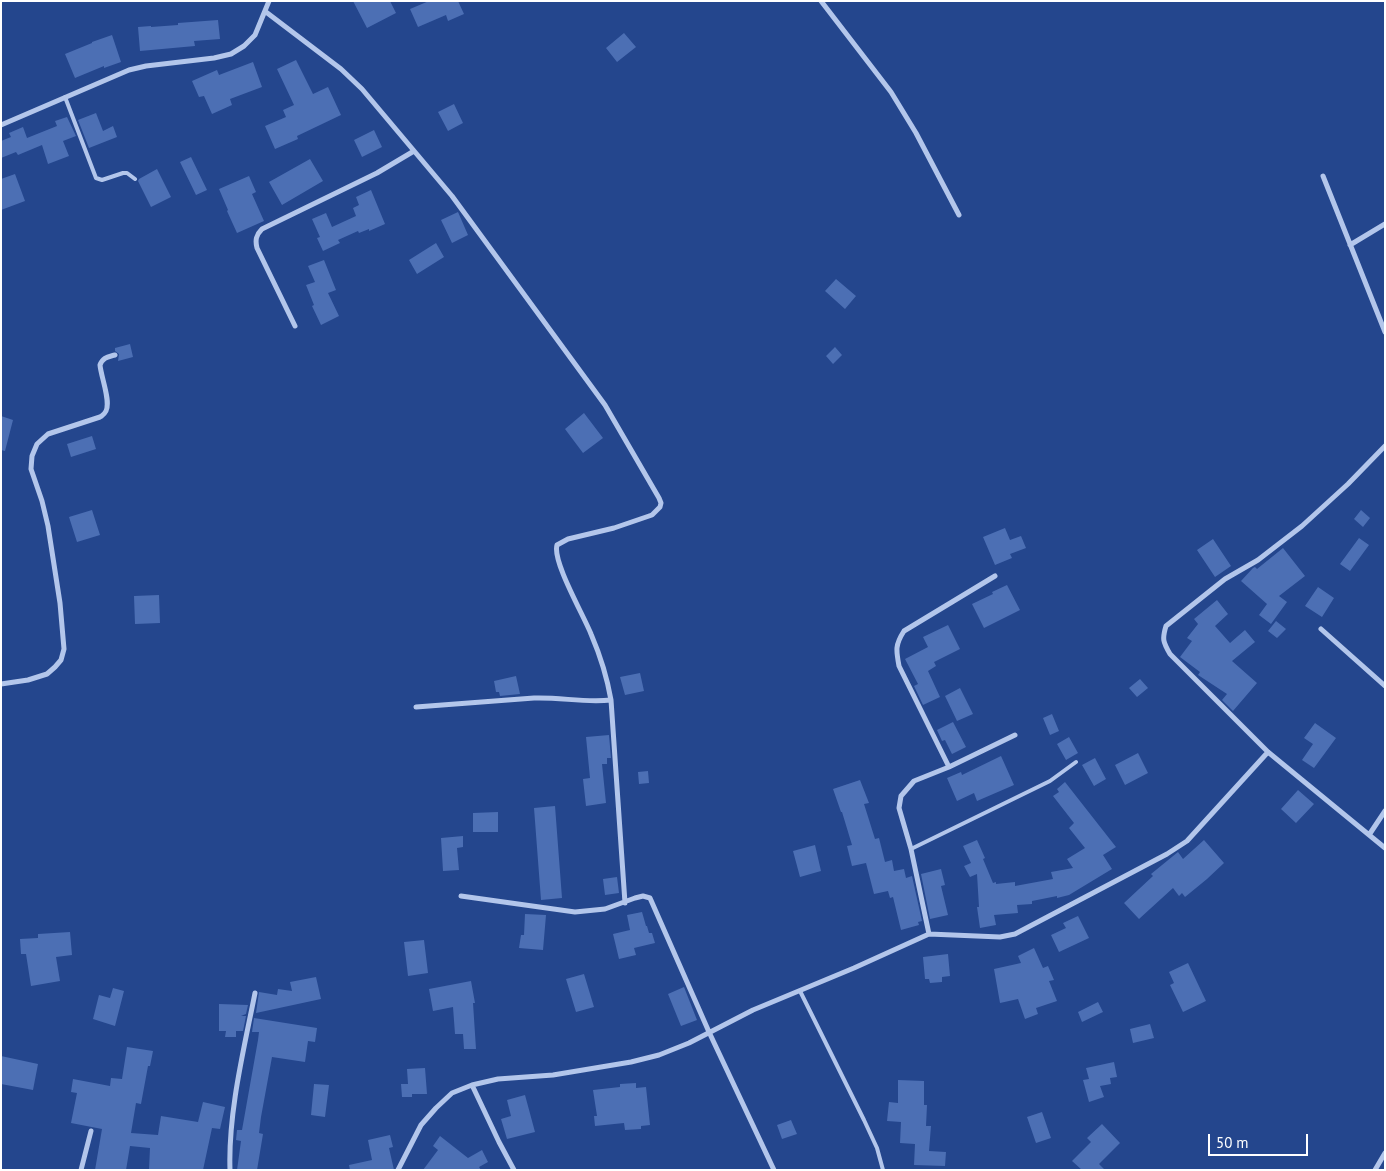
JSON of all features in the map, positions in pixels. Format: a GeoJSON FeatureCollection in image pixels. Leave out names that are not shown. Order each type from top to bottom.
{"type":"FeatureCollection","features":[{"type":"Feature","properties":{"kind":"street"},"geometry":{"type":"LineString","coordinates":[[1,125],[128,70],[231,54],[244,46],[255,35],[270,1]]}},
{"type":"Feature","properties":{"kind":"street"},"geometry":{"type":"LineString","coordinates":[[821,1],[891,92],[916,133],[959,215]]}},
{"type":"Feature","properties":{"kind":"street"},"geometry":{"type":"LineString","coordinates":[[266,12],[341,69],[362,89],[452,196],[605,405],[661,503],[660,507],[652,515],[614,528],[568,539],[556,545],[555,549],[594,641],[606,676],[611,700],[625,903]]}},
{"type":"Feature","properties":{"kind":"street"},"geometry":{"type":"LineString","coordinates":[[295,326],[257,248],[255,241],[257,235],[262,229],[377,173],[414,151]]}},
{"type":"Feature","properties":{"kind":"street"},"geometry":{"type":"LineString","coordinates":[[1323,176],[1385,332]]}},
{"type":"Feature","properties":{"kind":"street"},"geometry":{"type":"LineString","coordinates":[[1350,245],[1385,224]]}},
{"type":"Feature","properties":{"kind":"street"},"geometry":{"type":"LineString","coordinates":[[1,684],[40,677],[55,667],[61,660],[64,649],[60,603],[48,526],[31,469],[32,456],[37,444],[48,434],[105,414],[107,400],[100,365],[106,357],[115,355]]}},
{"type":"Feature","properties":{"kind":"street"},"geometry":{"type":"LineString","coordinates":[[1385,446],[1348,484],[1302,526],[1258,560],[1225,579],[1166,626],[1163,636],[1163,641],[1170,654],[1268,752],[1385,848]]}},
{"type":"Feature","properties":{"kind":"street"},"geometry":{"type":"LineString","coordinates":[[948,767],[899,666],[896,651],[898,641],[904,631],[995,576]]}},
{"type":"Feature","properties":{"kind":"street"},"geometry":{"type":"LineString","coordinates":[[1320,629],[1385,686]]}},
{"type":"Feature","properties":{"kind":"street"},"geometry":{"type":"LineString","coordinates":[[416,707],[546,697],[591,702],[611,700]]}},
{"type":"Feature","properties":{"kind":"street"},"geometry":{"type":"LineString","coordinates":[[929,934],[911,849],[899,808],[900,796],[914,780],[948,767],[1015,735]]}},
{"type":"Feature","properties":{"kind":"street"},"geometry":{"type":"LineString","coordinates":[[398,1170],[421,1126],[436,1108],[452,1093],[472,1085],[498,1079],[553,1075],[630,1062],[659,1055],[689,1043],[753,1010],[929,934],[1000,937],[1015,934],[1167,854],[1187,841],[1268,752]]}},
{"type":"Feature","properties":{"kind":"street"},"geometry":{"type":"LineString","coordinates":[[1369,834],[1385,811]]}},
{"type":"Feature","properties":{"kind":"street"},"geometry":{"type":"LineString","coordinates":[[461,896],[575,912],[605,909],[643,896],[650,898],[708,1032],[774,1170]]}},
{"type":"Feature","properties":{"kind":"street"},"geometry":{"type":"LineString","coordinates":[[230,1170],[229,1153],[232,1114],[256,992]]}},
{"type":"Feature","properties":{"kind":"street"},"geometry":{"type":"LineString","coordinates":[[472,1085],[514,1170]]}},
{"type":"Feature","properties":{"kind":"street"},"geometry":{"type":"LineString","coordinates":[[82,1170],[91,1131]]}},
{"type":"Feature","properties":{"kind":"street"},"geometry":{"type":"LineString","coordinates":[[1375,1170],[1385,1153]]}},
{"type":"Feature","properties":{"kind":"lane"},"geometry":{"type":"LineString","coordinates":[[65,96],[96,178],[102,180],[123,173],[135,179]]}},
{"type":"Feature","properties":{"kind":"lane"},"geometry":{"type":"LineString","coordinates":[[911,849],[1050,781],[1076,762]]}},
{"type":"Feature","properties":{"kind":"lane"},"geometry":{"type":"LineString","coordinates":[[800,991],[877,1148],[883,1170]]}},
{"type":"Feature","properties":{"kind":"building"},"geometry":{"type":"Polygon","coordinates":[[[353,1],[390,1],[396,13],[367,28],[353,1]]]}},
{"type":"Feature","properties":{"kind":"building"},"geometry":{"type":"Polygon","coordinates":[[[429,1],[458,1],[464,14],[448,21],[446,15],[418,27],[410,9],[429,1]]]}},
{"type":"Feature","properties":{"kind":"building"},"geometry":{"type":"Polygon","coordinates":[[[218,20],[220,39],[194,41],[195,46],[140,51],[138,27],[218,20]]]}},
{"type":"Feature","properties":{"kind":"building"},"geometry":{"type":"Polygon","coordinates":[[[624,33],[636,47],[617,62],[606,48],[624,33]]]}},
{"type":"Feature","properties":{"kind":"building"},"geometry":{"type":"Polygon","coordinates":[[[112,35],[121,62],[104,68],[104,66],[75,78],[65,54],[112,35]]]}},
{"type":"Feature","properties":{"kind":"building"},"geometry":{"type":"Polygon","coordinates":[[[296,60],[313,94],[328,87],[341,115],[297,136],[298,139],[275,149],[265,126],[286,117],[283,110],[294,105],[277,69],[296,60]]]}},
{"type":"Feature","properties":{"kind":"building"},"geometry":{"type":"Polygon","coordinates":[[[253,62],[262,87],[230,99],[232,105],[212,114],[204,96],[199,97],[192,81],[217,70],[219,75],[253,62]]]}},
{"type":"Feature","properties":{"kind":"building"},"geometry":{"type":"Polygon","coordinates":[[[454,104],[463,123],[448,131],[438,112],[454,104]]]}},
{"type":"Feature","properties":{"kind":"building"},"geometry":{"type":"Polygon","coordinates":[[[96,113],[103,131],[113,126],[117,137],[89,148],[78,120],[96,113]]]}},
{"type":"Feature","properties":{"kind":"building"},"geometry":{"type":"Polygon","coordinates":[[[67,117],[76,136],[63,141],[69,156],[48,164],[42,145],[18,155],[16,152],[1,158],[1,141],[11,137],[9,133],[23,127],[27,138],[57,126],[55,121],[67,117]]]}},
{"type":"Feature","properties":{"kind":"building"},"geometry":{"type":"Polygon","coordinates":[[[374,130],[382,147],[362,157],[354,140],[374,130]]]}},
{"type":"Feature","properties":{"kind":"building"},"geometry":{"type":"Polygon","coordinates":[[[191,157],[207,190],[196,195],[180,162],[191,157]]]}},
{"type":"Feature","properties":{"kind":"building"},"geometry":{"type":"Polygon","coordinates":[[[310,159],[323,181],[282,205],[269,182],[310,159]]]}},
{"type":"Feature","properties":{"kind":"building"},"geometry":{"type":"Polygon","coordinates":[[[157,169],[171,197],[151,207],[138,181],[157,169]]]}},
{"type":"Feature","properties":{"kind":"building"},"geometry":{"type":"Polygon","coordinates":[[[15,174],[25,201],[1,210],[1,179],[15,174]]]}},
{"type":"Feature","properties":{"kind":"building"},"geometry":{"type":"Polygon","coordinates":[[[249,176],[256,192],[252,194],[264,221],[237,233],[219,189],[249,176]]]}},
{"type":"Feature","properties":{"kind":"building"},"geometry":{"type":"Polygon","coordinates":[[[371,190],[385,224],[369,231],[369,229],[359,233],[358,231],[338,240],[340,243],[323,251],[317,238],[320,237],[312,219],[326,213],[332,227],[356,216],[353,208],[359,205],[356,197],[371,190]]]}},
{"type":"Feature","properties":{"kind":"building"},"geometry":{"type":"Polygon","coordinates":[[[458,212],[468,235],[452,243],[441,220],[458,212]]]}},
{"type":"Feature","properties":{"kind":"building"},"geometry":{"type":"Polygon","coordinates":[[[436,243],[444,257],[417,274],[409,260],[436,243]]]}},
{"type":"Feature","properties":{"kind":"building"},"geometry":{"type":"Polygon","coordinates":[[[324,260],[336,290],[328,293],[339,316],[321,325],[312,306],[314,305],[306,285],[315,282],[308,266],[324,260]]]}},
{"type":"Feature","properties":{"kind":"building"},"geometry":{"type":"Polygon","coordinates":[[[836,279],[856,296],[845,309],[825,291],[836,279]]]}},
{"type":"Feature","properties":{"kind":"building"},"geometry":{"type":"Polygon","coordinates":[[[130,344],[133,357],[118,361],[119,354],[115,351],[115,348],[130,344]]]}},
{"type":"Feature","properties":{"kind":"building"},"geometry":{"type":"Polygon","coordinates":[[[835,347],[842,355],[833,364],[826,356],[835,347]]]}},
{"type":"Feature","properties":{"kind":"building"},"geometry":{"type":"Polygon","coordinates":[[[584,413],[603,438],[583,453],[565,429],[584,413]]]}},
{"type":"Feature","properties":{"kind":"building"},"geometry":{"type":"Polygon","coordinates":[[[1,416],[13,420],[5,451],[1,450],[1,416]]]}},
{"type":"Feature","properties":{"kind":"building"},"geometry":{"type":"Polygon","coordinates":[[[92,436],[96,449],[71,457],[67,444],[92,436]]]}},
{"type":"Feature","properties":{"kind":"building"},"geometry":{"type":"Polygon","coordinates":[[[92,510],[100,535],[77,542],[69,517],[92,510]]]}},
{"type":"Feature","properties":{"kind":"building"},"geometry":{"type":"Polygon","coordinates":[[[1361,510],[1370,518],[1363,527],[1354,519],[1361,510]]]}},
{"type":"Feature","properties":{"kind":"building"},"geometry":{"type":"Polygon","coordinates":[[[1005,528],[1010,540],[1021,536],[1026,548],[1010,554],[1012,558],[995,565],[983,537],[1005,528]]]}},
{"type":"Feature","properties":{"kind":"building"},"geometry":{"type":"Polygon","coordinates":[[[1359,538],[1369,545],[1350,571],[1340,564],[1359,538]]]}},
{"type":"Feature","properties":{"kind":"building"},"geometry":{"type":"Polygon","coordinates":[[[1213,539],[1231,566],[1215,577],[1197,550],[1213,539]]]}},
{"type":"Feature","properties":{"kind":"building"},"geometry":{"type":"Polygon","coordinates":[[[1283,548],[1305,576],[1279,596],[1287,602],[1271,624],[1259,615],[1267,604],[1241,581],[1253,568],[1257,569],[1283,548]]]}},
{"type":"Feature","properties":{"kind":"building"},"geometry":{"type":"Polygon","coordinates":[[[1007,585],[1020,610],[984,628],[972,604],[1007,585]]]}},
{"type":"Feature","properties":{"kind":"building"},"geometry":{"type":"Polygon","coordinates":[[[1318,587],[1334,598],[1322,617],[1305,606],[1318,587]]]}},
{"type":"Feature","properties":{"kind":"building"},"geometry":{"type":"Polygon","coordinates":[[[159,595],[160,623],[135,624],[134,596],[159,595]]]}},
{"type":"Feature","properties":{"kind":"building"},"geometry":{"type":"Polygon","coordinates":[[[1217,600],[1228,614],[1215,626],[1230,643],[1245,630],[1255,642],[1232,661],[1257,683],[1233,711],[1222,700],[1227,694],[1198,675],[1200,672],[1180,657],[1192,641],[1187,638],[1198,624],[1194,619],[1217,600]]]}},
{"type":"Feature","properties":{"kind":"building"},"geometry":{"type":"Polygon","coordinates":[[[1276,621],[1286,629],[1277,638],[1268,631],[1276,621]]]}},
{"type":"Feature","properties":{"kind":"building"},"geometry":{"type":"Polygon","coordinates":[[[948,625],[960,649],[934,662],[936,666],[928,671],[940,697],[923,705],[914,686],[918,684],[905,659],[928,647],[923,637],[948,625]]]}},
{"type":"Feature","properties":{"kind":"building"},"geometry":{"type":"Polygon","coordinates":[[[640,673],[644,691],[625,695],[620,677],[640,673]]]}},
{"type":"Feature","properties":{"kind":"building"},"geometry":{"type":"Polygon","coordinates":[[[516,676],[520,694],[500,696],[499,692],[496,692],[494,681],[516,676]]]}},
{"type":"Feature","properties":{"kind":"building"},"geometry":{"type":"Polygon","coordinates":[[[1140,679],[1148,688],[1137,697],[1129,688],[1140,679]]]}},
{"type":"Feature","properties":{"kind":"building"},"geometry":{"type":"Polygon","coordinates":[[[960,688],[973,714],[957,721],[945,696],[960,688]]]}},
{"type":"Feature","properties":{"kind":"building"},"geometry":{"type":"Polygon","coordinates":[[[1052,714],[1059,731],[1050,735],[1043,718],[1052,714]]]}},
{"type":"Feature","properties":{"kind":"building"},"geometry":{"type":"Polygon","coordinates":[[[953,722],[966,747],[952,754],[945,740],[942,741],[937,730],[953,722]]]}},
{"type":"Feature","properties":{"kind":"building"},"geometry":{"type":"Polygon","coordinates":[[[1315,723],[1336,738],[1314,768],[1302,760],[1313,744],[1304,738],[1315,723]]]}},
{"type":"Feature","properties":{"kind":"building"},"geometry":{"type":"Polygon","coordinates":[[[609,735],[611,758],[607,758],[607,764],[602,764],[606,803],[586,806],[583,779],[590,778],[586,737],[609,735]]]}},
{"type":"Feature","properties":{"kind":"building"},"geometry":{"type":"Polygon","coordinates":[[[1069,737],[1078,753],[1066,760],[1057,744],[1069,737]]]}},
{"type":"Feature","properties":{"kind":"building"},"geometry":{"type":"Polygon","coordinates":[[[1138,753],[1148,773],[1125,785],[1115,765],[1138,753]]]}},
{"type":"Feature","properties":{"kind":"building"},"geometry":{"type":"Polygon","coordinates":[[[1001,756],[1014,785],[977,801],[974,793],[957,801],[947,778],[961,772],[962,775],[1001,756]]]}},
{"type":"Feature","properties":{"kind":"building"},"geometry":{"type":"Polygon","coordinates":[[[1095,758],[1106,779],[1094,786],[1082,765],[1095,758]]]}},
{"type":"Feature","properties":{"kind":"building"},"geometry":{"type":"Polygon","coordinates":[[[648,771],[649,783],[639,784],[638,772],[648,771]]]}},
{"type":"Feature","properties":{"kind":"building"},"geometry":{"type":"Polygon","coordinates":[[[860,780],[869,803],[864,804],[875,839],[879,838],[885,862],[892,860],[894,871],[904,869],[906,878],[912,876],[922,921],[918,922],[919,925],[901,930],[893,897],[890,898],[888,891],[874,894],[866,863],[852,866],[847,846],[852,845],[833,789],[860,780]]]}},
{"type":"Feature","properties":{"kind":"building"},"geometry":{"type":"Polygon","coordinates":[[[1065,782],[1116,847],[1103,855],[1112,869],[1069,895],[1032,901],[1032,904],[1017,905],[1018,913],[994,915],[996,925],[980,928],[977,907],[979,907],[977,874],[970,877],[964,866],[971,863],[963,846],[977,840],[993,883],[996,882],[996,884],[1015,882],[1015,886],[1053,879],[1051,872],[1073,868],[1067,859],[1085,848],[1069,828],[1074,823],[1053,796],[1059,792],[1057,789],[1065,782]]]}},
{"type":"Feature","properties":{"kind":"building"},"geometry":{"type":"Polygon","coordinates":[[[1298,790],[1314,804],[1296,823],[1281,809],[1298,790]]]}},
{"type":"Feature","properties":{"kind":"building"},"geometry":{"type":"Polygon","coordinates":[[[555,806],[562,898],[541,900],[534,808],[555,806]]]}},
{"type":"Feature","properties":{"kind":"building"},"geometry":{"type":"Polygon","coordinates":[[[498,812],[498,832],[473,832],[473,813],[498,812]]]}},
{"type":"Feature","properties":{"kind":"building"},"geometry":{"type":"Polygon","coordinates":[[[463,836],[463,847],[457,848],[459,870],[443,871],[441,838],[463,836]]]}},
{"type":"Feature","properties":{"kind":"building"},"geometry":{"type":"Polygon","coordinates":[[[1204,840],[1224,863],[1185,897],[1182,893],[1179,896],[1173,888],[1139,919],[1124,903],[1153,876],[1151,874],[1178,852],[1183,859],[1204,840]]]}},
{"type":"Feature","properties":{"kind":"building"},"geometry":{"type":"Polygon","coordinates":[[[815,845],[821,871],[800,877],[793,851],[815,845]]]}},
{"type":"Feature","properties":{"kind":"building"},"geometry":{"type":"Polygon","coordinates":[[[941,869],[945,885],[941,886],[948,915],[930,919],[921,874],[941,869]]]}},
{"type":"Feature","properties":{"kind":"building"},"geometry":{"type":"Polygon","coordinates":[[[617,877],[619,893],[605,895],[603,879],[617,877]]]}},
{"type":"Feature","properties":{"kind":"building"},"geometry":{"type":"Polygon","coordinates":[[[642,912],[646,926],[649,933],[652,933],[655,943],[634,948],[636,955],[619,959],[613,934],[630,930],[627,915],[642,912]]]}},
{"type":"Feature","properties":{"kind":"building"},"geometry":{"type":"Polygon","coordinates":[[[525,914],[546,915],[543,950],[519,948],[521,935],[524,935],[525,914]]]}},
{"type":"Feature","properties":{"kind":"building"},"geometry":{"type":"Polygon","coordinates":[[[1078,916],[1089,938],[1059,952],[1051,935],[1066,928],[1063,923],[1078,916]]]}},
{"type":"Feature","properties":{"kind":"building"},"geometry":{"type":"Polygon","coordinates":[[[70,932],[72,955],[56,957],[60,981],[31,986],[26,954],[21,954],[20,939],[38,938],[38,934],[70,932]]]}},
{"type":"Feature","properties":{"kind":"building"},"geometry":{"type":"Polygon","coordinates":[[[424,940],[428,973],[408,976],[404,942],[424,940]]]}},
{"type":"Feature","properties":{"kind":"building"},"geometry":{"type":"Polygon","coordinates":[[[1034,948],[1043,968],[1048,966],[1054,980],[1049,981],[1057,1001],[1036,1008],[1038,1014],[1025,1019],[1018,999],[1000,1003],[994,969],[1021,963],[1018,956],[1034,948]]]}},
{"type":"Feature","properties":{"kind":"building"},"geometry":{"type":"Polygon","coordinates":[[[948,954],[950,976],[942,977],[942,982],[930,983],[929,979],[925,979],[923,957],[948,954]]]}},
{"type":"Feature","properties":{"kind":"building"},"geometry":{"type":"Polygon","coordinates":[[[1188,963],[1206,1001],[1183,1012],[1170,985],[1174,983],[1169,972],[1188,963]]]}},
{"type":"Feature","properties":{"kind":"building"},"geometry":{"type":"Polygon","coordinates":[[[584,974],[594,1007],[576,1012],[566,979],[584,974]]]}},
{"type":"Feature","properties":{"kind":"building"},"geometry":{"type":"Polygon","coordinates":[[[316,977],[321,999],[256,1013],[259,992],[277,995],[278,989],[292,991],[290,982],[316,977]]]}},
{"type":"Feature","properties":{"kind":"building"},"geometry":{"type":"Polygon","coordinates":[[[471,981],[475,1003],[473,1003],[476,1049],[464,1049],[463,1034],[455,1034],[453,1007],[433,1011],[429,989],[471,981]]]}},
{"type":"Feature","properties":{"kind":"building"},"geometry":{"type":"Polygon","coordinates":[[[684,987],[697,1020],[681,1026],[668,994],[684,987]]]}},
{"type":"Feature","properties":{"kind":"building"},"geometry":{"type":"Polygon","coordinates":[[[113,988],[124,991],[115,1026],[93,1019],[99,995],[110,998],[113,988]]]}},
{"type":"Feature","properties":{"kind":"building"},"geometry":{"type":"Polygon","coordinates":[[[1098,1002],[1103,1012],[1082,1022],[1078,1012],[1098,1002]]]}},
{"type":"Feature","properties":{"kind":"building"},"geometry":{"type":"Polygon","coordinates":[[[219,1004],[248,1005],[246,1014],[241,1016],[246,1016],[243,1031],[236,1031],[236,1037],[225,1037],[226,1031],[219,1031],[219,1004]]]}},
{"type":"Feature","properties":{"kind":"building"},"geometry":{"type":"Polygon","coordinates":[[[254,1018],[317,1028],[315,1042],[308,1041],[305,1062],[272,1057],[261,1117],[259,1133],[263,1134],[257,1170],[237,1170],[241,1141],[236,1140],[237,1130],[242,1130],[259,1032],[252,1032],[254,1018]]]}},
{"type":"Feature","properties":{"kind":"building"},"geometry":{"type":"Polygon","coordinates":[[[1150,1024],[1154,1038],[1133,1043],[1130,1029],[1150,1024]]]}},
{"type":"Feature","properties":{"kind":"building"},"geometry":{"type":"Polygon","coordinates":[[[127,1047],[153,1051],[150,1066],[148,1066],[141,1104],[136,1103],[131,1133],[158,1135],[161,1116],[198,1122],[203,1102],[225,1107],[220,1129],[212,1128],[203,1170],[149,1170],[150,1148],[130,1146],[126,1170],[95,1170],[102,1129],[71,1123],[77,1093],[71,1092],[73,1079],[110,1086],[111,1078],[122,1079],[127,1047]]]}},
{"type":"Feature","properties":{"kind":"building"},"geometry":{"type":"Polygon","coordinates":[[[1,1056],[38,1064],[33,1090],[1,1084],[1,1056]]]}},
{"type":"Feature","properties":{"kind":"building"},"geometry":{"type":"Polygon","coordinates":[[[1114,1062],[1117,1077],[1110,1078],[1111,1084],[1100,1086],[1104,1097],[1089,1102],[1083,1080],[1089,1079],[1086,1068],[1114,1062]]]}},
{"type":"Feature","properties":{"kind":"building"},"geometry":{"type":"Polygon","coordinates":[[[425,1068],[427,1094],[412,1094],[412,1097],[402,1097],[401,1084],[408,1084],[407,1069],[425,1068]]]}},
{"type":"Feature","properties":{"kind":"building"},"geometry":{"type":"Polygon","coordinates":[[[898,1080],[924,1081],[924,1105],[927,1105],[926,1126],[931,1126],[929,1151],[946,1152],[945,1166],[914,1165],[915,1144],[900,1143],[901,1122],[887,1121],[889,1102],[898,1103],[898,1080]]]}},
{"type":"Feature","properties":{"kind":"building"},"geometry":{"type":"Polygon","coordinates":[[[636,1083],[636,1088],[646,1087],[650,1125],[641,1126],[641,1129],[625,1130],[624,1123],[595,1126],[594,1116],[597,1116],[593,1090],[620,1087],[620,1084],[636,1083]]]}},
{"type":"Feature","properties":{"kind":"building"},"geometry":{"type":"Polygon","coordinates":[[[314,1084],[329,1085],[325,1117],[311,1115],[314,1084]]]}},
{"type":"Feature","properties":{"kind":"building"},"geometry":{"type":"Polygon","coordinates":[[[525,1095],[535,1132],[507,1139],[501,1119],[511,1116],[507,1100],[525,1095]]]}},
{"type":"Feature","properties":{"kind":"building"},"geometry":{"type":"Polygon","coordinates":[[[1042,1112],[1051,1138],[1036,1143],[1027,1117],[1042,1112]]]}},
{"type":"Feature","properties":{"kind":"building"},"geometry":{"type":"Polygon","coordinates":[[[791,1120],[797,1134],[782,1139],[777,1125],[791,1120]]]}},
{"type":"Feature","properties":{"kind":"building"},"geometry":{"type":"Polygon","coordinates":[[[1102,1124],[1120,1143],[1099,1164],[1105,1170],[1082,1170],[1072,1161],[1091,1142],[1087,1138],[1102,1124]]]}},
{"type":"Feature","properties":{"kind":"building"},"geometry":{"type":"Polygon","coordinates":[[[390,1135],[393,1147],[389,1148],[394,1170],[350,1170],[349,1165],[372,1160],[368,1140],[390,1135]]]}},
{"type":"Feature","properties":{"kind":"building"},"geometry":{"type":"Polygon","coordinates":[[[440,1136],[468,1158],[482,1150],[488,1162],[479,1167],[481,1170],[423,1170],[438,1150],[433,1146],[440,1136]]]}}]}
